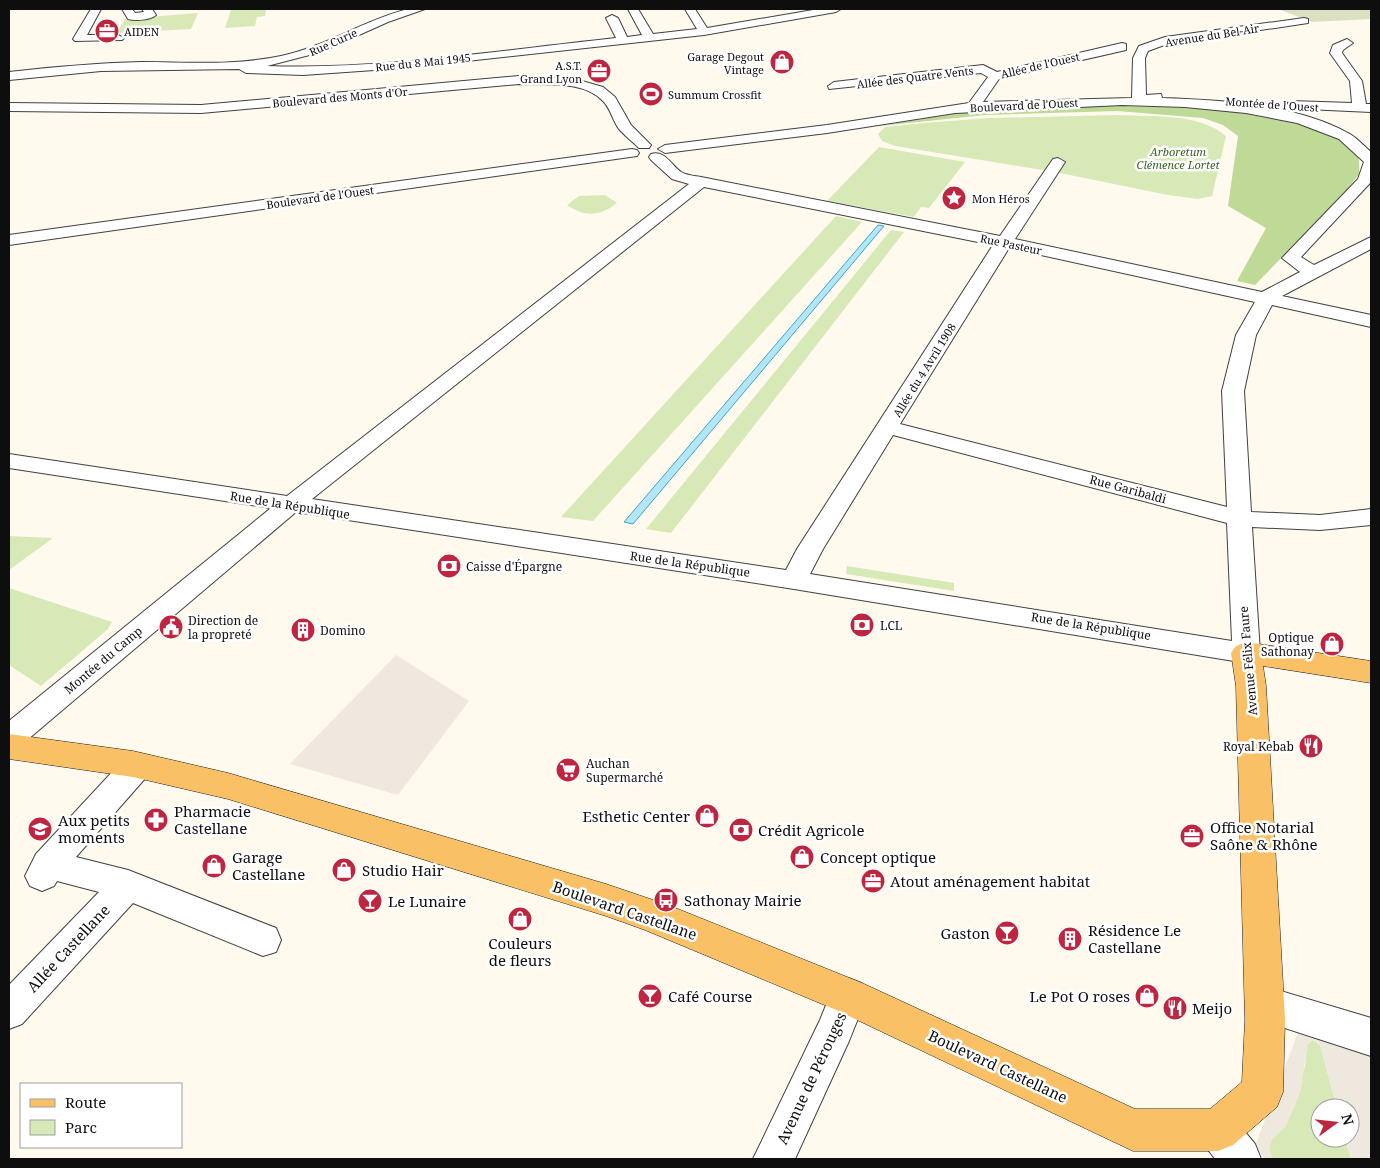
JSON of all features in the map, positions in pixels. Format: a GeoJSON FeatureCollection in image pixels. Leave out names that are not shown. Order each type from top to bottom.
{"type":"FeatureCollection","features":[{"type":"Feature","properties":{"kind":"main road","name":"Rue de la République"},"geometry":{"type":"LineString","coordinates":[[1246,653],[1371,672]]}},
{"type":"Feature","properties":{"kind":"main road","name":"Avenue Félix Faure"},"geometry":{"type":"LineString","coordinates":[[1229,1144],[1262,1092],[1265,1020],[1251,686],[1246,653]]}},
{"type":"Feature","properties":{"kind":"main road","name":"Boulevard Castellane"},"geometry":{"type":"LineString","coordinates":[[9,747],[138,765],[228,786],[606,900],[654,917],[848,996],[1134,1130],[1229,1144]]}},
{"type":"Feature","properties":{"kind":"street"},"geometry":{"type":"LineString","coordinates":[[96,9],[79,39],[118,38]]}},
{"type":"Feature","properties":{"kind":"street"},"geometry":{"type":"LineString","coordinates":[[127,9],[132,17],[151,15],[147,9]]}},
{"type":"Feature","properties":{"kind":"street","name":"Rue Curie"},"geometry":{"type":"LineString","coordinates":[[243,65],[305,54],[391,16],[420,9]]}},
{"type":"Feature","properties":{"kind":"street"},"geometry":{"type":"LineString","coordinates":[[633,9],[649,38]]}},
{"type":"Feature","properties":{"kind":"street"},"geometry":{"type":"LineString","coordinates":[[690,9],[704,32]]}},
{"type":"Feature","properties":{"kind":"street","name":"Rue du 8 Mai 1945"},"geometry":{"type":"LineString","coordinates":[[9,76],[126,67],[243,65],[246,69],[282,71],[354,69],[704,32],[836,9]]}},
{"type":"Feature","properties":{"kind":"street"},"geometry":{"type":"LineString","coordinates":[[612,18],[623,40]]}},
{"type":"Feature","properties":{"kind":"street","name":"Avenue du Bel-Air"},"geometry":{"type":"LineString","coordinates":[[1140,100],[1139,58],[1143,49],[1165,41],[1304,21]]}},
{"type":"Feature","properties":{"kind":"street"},"geometry":{"type":"LineString","coordinates":[[1347,43],[1337,48],[1336,52],[1345,68],[1356,81],[1357,100],[1366,108]]}},
{"type":"Feature","properties":{"kind":"street","name":"Allée de l'Ouest"},"geometry":{"type":"LineString","coordinates":[[974,106],[995,76],[1122,47]]}},
{"type":"Feature","properties":{"kind":"street","name":"Allée des Quatre Vents"},"geometry":{"type":"LineString","coordinates":[[834,88],[983,69],[995,76]]}},
{"type":"Feature","properties":{"kind":"street","name":"Boulevard des Monts d'Or"},"geometry":{"type":"LineString","coordinates":[[9,107],[201,109],[519,80],[554,81],[587,86],[606,95],[638,149]]}},
{"type":"Feature","properties":{"kind":"street","name":"Boulevard de l'Ouest"},"geometry":{"type":"LineString","coordinates":[[9,240],[657,145],[661,153],[867,124],[902,116],[974,106],[1166,100],[1250,110],[1310,122],[1350,138],[1364,149],[1371,162],[1365,180],[1291,258],[1312,272]]}},
{"type":"Feature","properties":{"kind":"street","name":"Montée de l'Ouest"},"geometry":{"type":"LineString","coordinates":[[1166,100],[1366,108]]}},
{"type":"Feature","properties":{"kind":"street"},"geometry":{"type":"LineString","coordinates":[[851,109],[867,124]]}},
{"type":"Feature","properties":{"kind":"street","name":"Rue Pasteur"},"geometry":{"type":"LineString","coordinates":[[661,153],[677,176],[701,182],[1004,242],[1267,297],[1371,321]]}},
{"type":"Feature","properties":{"kind":"street","name":"Allée du 4 Avril 1908"},"geometry":{"type":"LineString","coordinates":[[794,580],[810,549],[887,427],[1004,242],[1058,162]]}},
{"type":"Feature","properties":{"kind":"street","name":"Montée du Camp"},"geometry":{"type":"LineString","coordinates":[[9,738],[290,505],[701,182]]}},
{"type":"Feature","properties":{"kind":"street"},"geometry":{"type":"LineString","coordinates":[[1267,297],[1371,242]]}},
{"type":"Feature","properties":{"kind":"street","name":"Avenue Félix Faure"},"geometry":{"type":"LineString","coordinates":[[1246,653],[1238,518],[1234,391],[1246,335],[1267,297]]}},
{"type":"Feature","properties":{"kind":"street","name":"Rue Garibaldi"},"geometry":{"type":"LineString","coordinates":[[887,427],[1238,518],[1295,524],[1349,521],[1371,517]]}},
{"type":"Feature","properties":{"kind":"street","name":"Rue de la République"},"geometry":{"type":"LineString","coordinates":[[9,461],[794,580],[1246,653]]}},
{"type":"Feature","properties":{"kind":"street"},"geometry":{"type":"LineString","coordinates":[[138,765],[45,870],[128,885],[264,940]]}},
{"type":"Feature","properties":{"kind":"street","name":"Allée Castellane"},"geometry":{"type":"LineString","coordinates":[[9,1011],[128,885]]}},
{"type":"Feature","properties":{"kind":"street","name":"Avenue de Pérouges"},"geometry":{"type":"LineString","coordinates":[[774,1159],[836,1028],[848,996]]}},
{"type":"Feature","properties":{"kind":"street"},"geometry":{"type":"LineString","coordinates":[[1264,1004],[1371,1037]]}},
{"type":"Feature","properties":{"kind":"green space"},"geometry":{"type":"Polygon","coordinates":[[[226,9],[266,9],[265,16],[257,17],[255,26],[225,28],[231,10],[226,9]]]}},
{"type":"Feature","properties":{"kind":"green space"},"geometry":{"type":"Polygon","coordinates":[[[1278,9],[1371,9],[1371,19],[1312,22],[1278,9]]]}},
{"type":"Feature","properties":{"kind":"green space"},"geometry":{"type":"Polygon","coordinates":[[[198,13],[191,29],[117,33],[125,19],[198,13]]]}},
{"type":"Feature","properties":{"kind":"green space"},"geometry":{"type":"Polygon","coordinates":[[[1095,106],[1194,108],[1276,118],[1312,126],[1340,139],[1357,155],[1359,174],[1345,192],[1255,285],[1237,281],[1266,228],[1228,206],[1238,136],[1223,125],[1203,118],[1117,111],[985,115],[880,126],[958,113],[1095,106]]]}},
{"type":"Feature","properties":{"kind":"green space","name":"Arboretum Clémence Lortet"},"geometry":{"type":"Polygon","coordinates":[[[1161,116],[1190,120],[1203,123],[1226,136],[1212,196],[1198,199],[1168,195],[1055,172],[895,146],[882,141],[878,134],[885,127],[924,123],[989,118],[1161,116]]]}},
{"type":"Feature","properties":{"kind":"green space"},"geometry":{"type":"Polygon","coordinates":[[[879,147],[965,162],[929,208],[921,207],[914,217],[827,201],[879,147]]]}},
{"type":"Feature","properties":{"kind":"green space"},"geometry":{"type":"Polygon","coordinates":[[[605,195],[617,203],[598,213],[580,212],[567,205],[579,196],[605,195]]]}},
{"type":"Feature","properties":{"kind":"green space"},"geometry":{"type":"Polygon","coordinates":[[[836,216],[862,222],[593,521],[561,517],[836,216]]]}},
{"type":"Feature","properties":{"kind":"green space"},"geometry":{"type":"Polygon","coordinates":[[[891,230],[904,232],[671,533],[646,529],[891,230]]]}},
{"type":"Feature","properties":{"kind":"green space"},"geometry":{"type":"Polygon","coordinates":[[[9,536],[53,538],[9,570],[9,536]]]}},
{"type":"Feature","properties":{"kind":"green space"},"geometry":{"type":"Polygon","coordinates":[[[847,566],[954,583],[954,591],[846,574],[847,566]]]}},
{"type":"Feature","properties":{"kind":"green space"},"geometry":{"type":"Polygon","coordinates":[[[9,588],[112,622],[108,629],[41,686],[9,665],[9,588]]]}},
{"type":"Feature","properties":{"kind":"green space"},"geometry":{"type":"Polygon","coordinates":[[[1312,1040],[1320,1045],[1334,1098],[1310,1098],[1310,1148],[1348,1148],[1351,1159],[1272,1159],[1269,1148],[1272,1139],[1285,1127],[1305,1066],[1307,1045],[1312,1040]]]}},
{"type":"Feature","properties":{"kind":"shaded area"},"geometry":{"type":"Polygon","coordinates":[[[396,655],[469,701],[398,795],[290,764],[396,655]]]}},
{"type":"Feature","properties":{"kind":"shaded area"},"geometry":{"type":"Polygon","coordinates":[[[1299,1030],[1371,1054],[1371,1159],[1351,1159],[1348,1148],[1360,1148],[1360,1098],[1334,1098],[1320,1045],[1312,1040],[1307,1045],[1301,1090],[1294,1108],[1285,1127],[1272,1139],[1269,1148],[1272,1159],[1265,1159],[1255,1146],[1299,1030]]]}},
{"type":"Feature","properties":{"kind":"water"},"geometry":{"type":"Polygon","coordinates":[[[878,225],[884,226],[633,524],[624,522],[878,225]]]}},
{"type":"Feature","properties":{"kind":"place","name":"AIDEN"},"geometry":{"type":"Point","coordinates":[107,31]}},
{"type":"Feature","properties":{"kind":"place","name":"Garage Degout Vintage"},"geometry":{"type":"Point","coordinates":[782,62]}},
{"type":"Feature","properties":{"kind":"place","name":"A.S.T. Grand Lyon"},"geometry":{"type":"Point","coordinates":[599,71]}},
{"type":"Feature","properties":{"kind":"place","name":"Summum Crossfit"},"geometry":{"type":"Point","coordinates":[651,94]}},
{"type":"Feature","properties":{"kind":"place","name":"Mon Héros"},"geometry":{"type":"Point","coordinates":[954,198]}},
{"type":"Feature","properties":{"kind":"place","name":"Caisse d'Épargne"},"geometry":{"type":"Point","coordinates":[449,566]}},
{"type":"Feature","properties":{"kind":"place","name":"LCL"},"geometry":{"type":"Point","coordinates":[862,625]}},
{"type":"Feature","properties":{"kind":"place","name":"Direction de la propreté"},"geometry":{"type":"Point","coordinates":[171,627]}},
{"type":"Feature","properties":{"kind":"place","name":"Domino"},"geometry":{"type":"Point","coordinates":[303,630]}},
{"type":"Feature","properties":{"kind":"place","name":"Optique Sathonay"},"geometry":{"type":"Point","coordinates":[1332,644]}},
{"type":"Feature","properties":{"kind":"place","name":"Royal Kebab"},"geometry":{"type":"Point","coordinates":[1311,746]}},
{"type":"Feature","properties":{"kind":"place","name":"Auchan Supermarché"},"geometry":{"type":"Point","coordinates":[568,770]}},
{"type":"Feature","properties":{"kind":"place","name":"Esthetic Center"},"geometry":{"type":"Point","coordinates":[707,816]}},
{"type":"Feature","properties":{"kind":"place","name":"Pharmacie Castellane"},"geometry":{"type":"Point","coordinates":[156,820]}},
{"type":"Feature","properties":{"kind":"place","name":"Aux petits moments"},"geometry":{"type":"Point","coordinates":[40,829]}},
{"type":"Feature","properties":{"kind":"place","name":"Crédit Agricole"},"geometry":{"type":"Point","coordinates":[741,830]}},
{"type":"Feature","properties":{"kind":"place","name":"Office Notarial Saône & Rhône"},"geometry":{"type":"Point","coordinates":[1192,836]}},
{"type":"Feature","properties":{"kind":"place","name":"Concept optique"},"geometry":{"type":"Point","coordinates":[802,857]}},
{"type":"Feature","properties":{"kind":"place","name":"Garage Castellane"},"geometry":{"type":"Point","coordinates":[214,866]}},
{"type":"Feature","properties":{"kind":"place","name":"Studio Hair"},"geometry":{"type":"Point","coordinates":[344,870]}},
{"type":"Feature","properties":{"kind":"place","name":"Atout aménagement habitat"},"geometry":{"type":"Point","coordinates":[873,881]}},
{"type":"Feature","properties":{"kind":"place","name":"Sathonay Mairie"},"geometry":{"type":"Point","coordinates":[666,900]}},
{"type":"Feature","properties":{"kind":"place","name":"Le Lunaire"},"geometry":{"type":"Point","coordinates":[370,901]}},
{"type":"Feature","properties":{"kind":"place","name":"Couleurs de fleurs"},"geometry":{"type":"Point","coordinates":[520,919]}},
{"type":"Feature","properties":{"kind":"place","name":"Gaston"},"geometry":{"type":"Point","coordinates":[1007,933]}},
{"type":"Feature","properties":{"kind":"place","name":"Résidence Le Castellane"},"geometry":{"type":"Point","coordinates":[1070,939]}},
{"type":"Feature","properties":{"kind":"place","name":"Café Course"},"geometry":{"type":"Point","coordinates":[650,996]}},
{"type":"Feature","properties":{"kind":"place","name":"Le Pot O roses"},"geometry":{"type":"Point","coordinates":[1147,996]}},
{"type":"Feature","properties":{"kind":"place","name":"Meijo"},"geometry":{"type":"Point","coordinates":[1175,1008]}}]}
